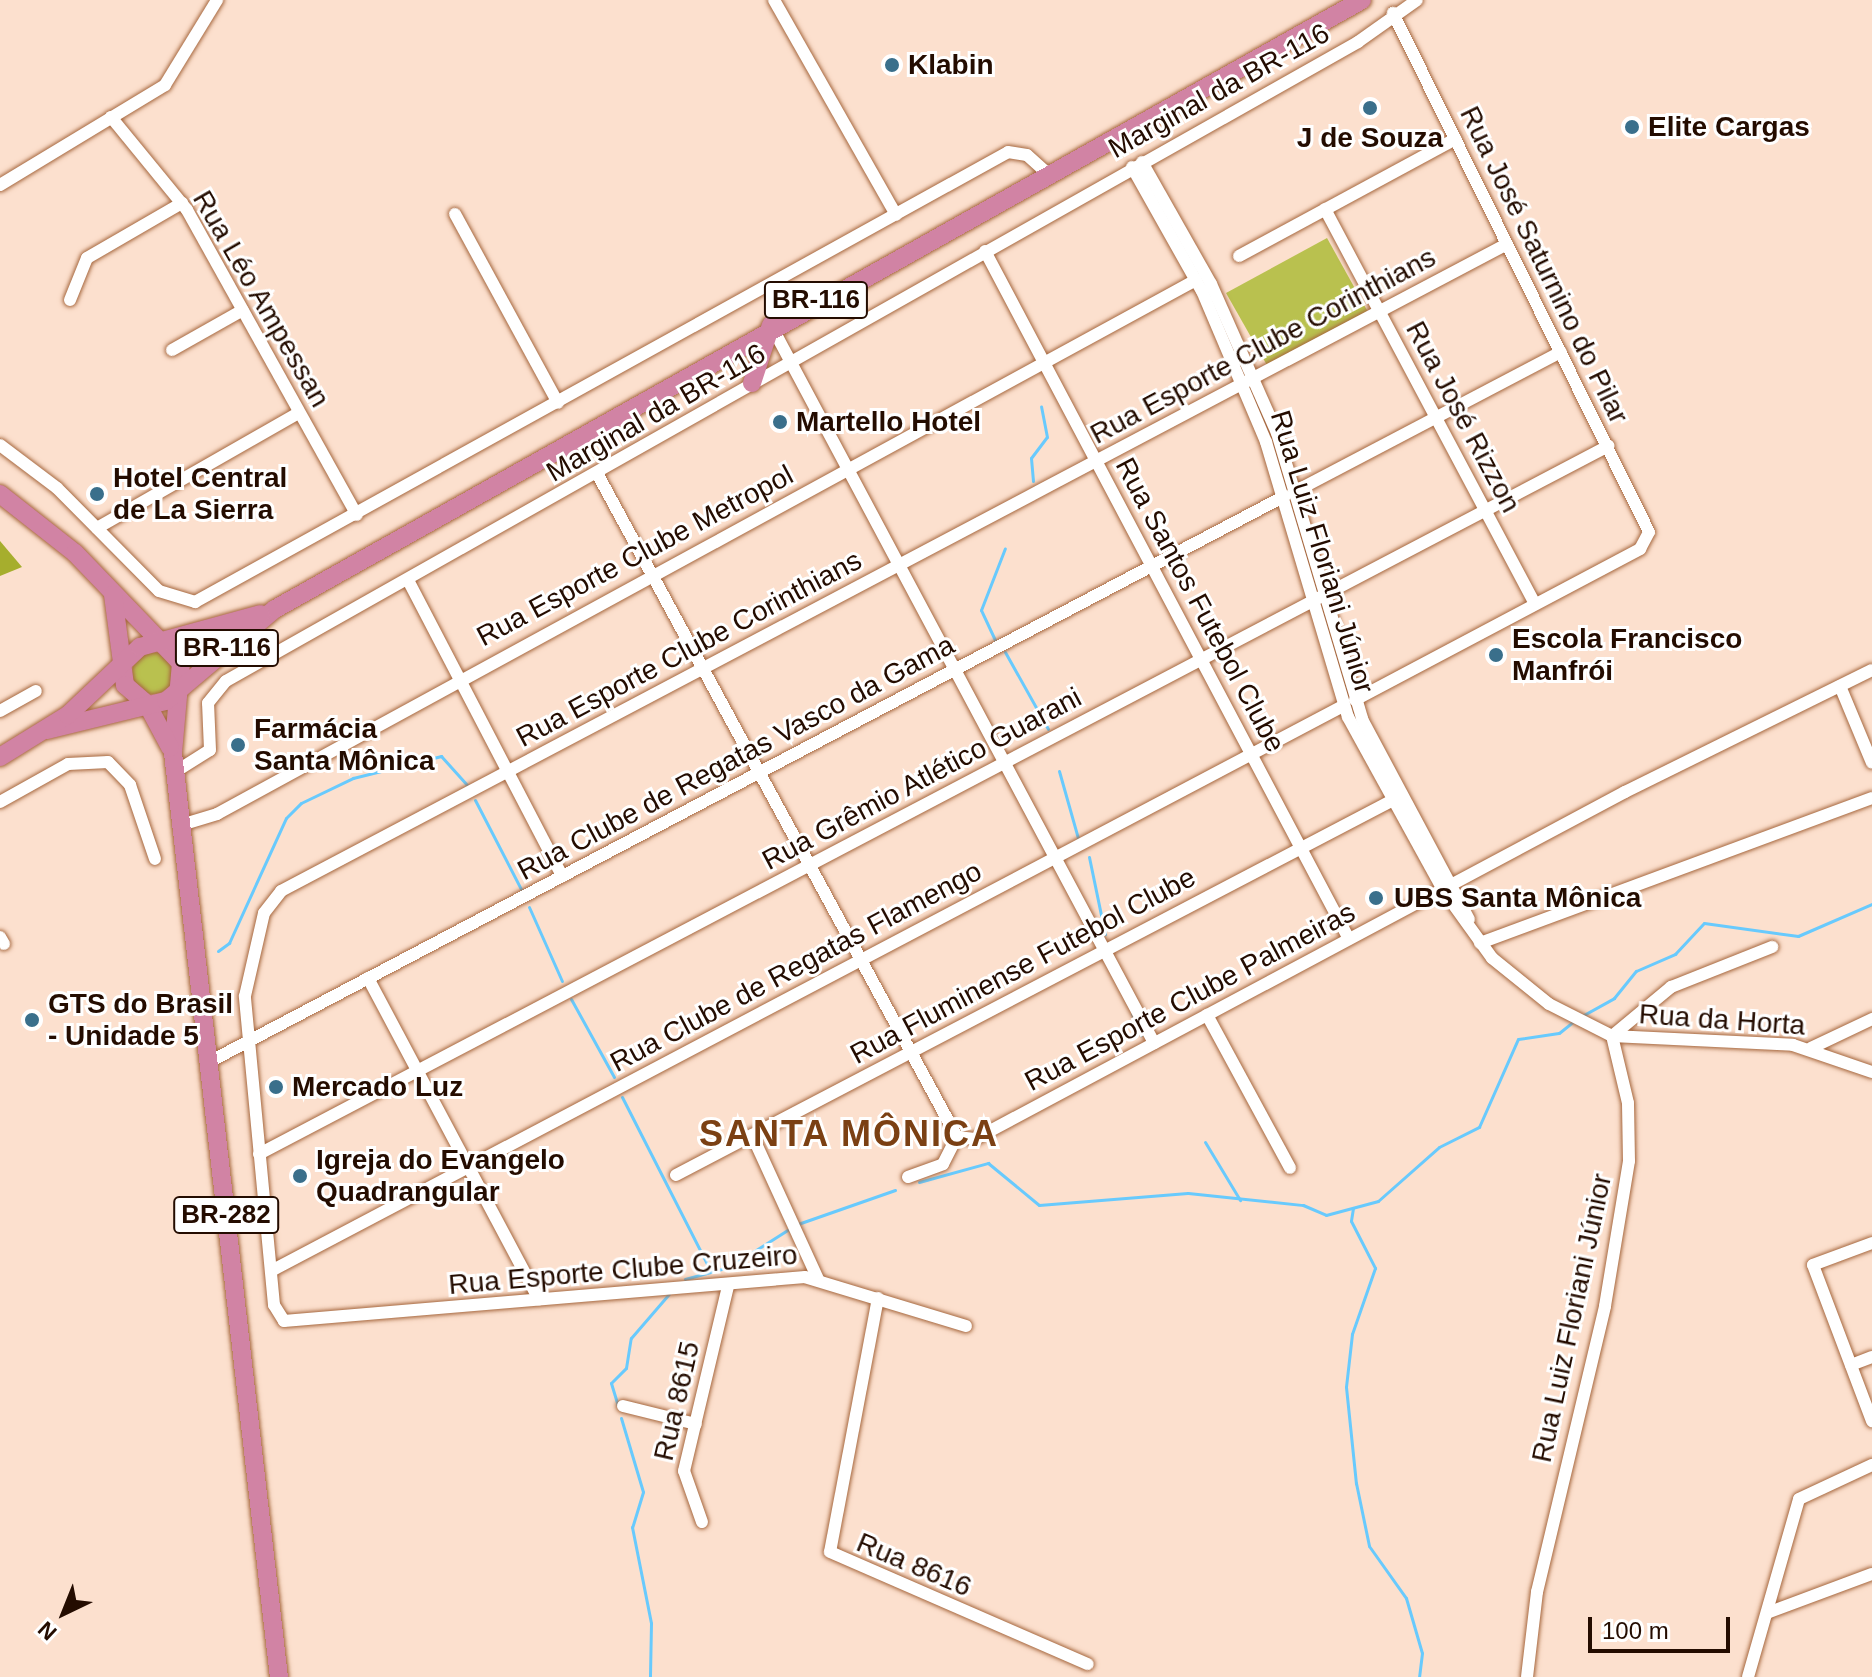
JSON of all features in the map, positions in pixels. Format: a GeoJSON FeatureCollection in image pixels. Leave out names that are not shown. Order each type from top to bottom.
{"type":"FeatureCollection","features":[{"type":"Feature","properties":{"kind":"highway","name":"BR-116"},"geometry":{"type":"LineString","coordinates":[[47,730],[166,701],[275,609],[728,349],[1362,0]]}},
{"type":"Feature","properties":{"kind":"highway"},"geometry":{"type":"LineString","coordinates":[[752,383],[771,325]]}},
{"type":"Feature","properties":{"kind":"highway"},"geometry":{"type":"LineString","coordinates":[[728,349],[746,363],[752,383]]}},
{"type":"Feature","properties":{"kind":"highway","name":"BR-282"},"geometry":{"type":"LineString","coordinates":[[4,496],[112,593],[181,663],[173,753],[279,1677]]}},
{"type":"Feature","properties":{"kind":"highway","name":"BR-282"},"geometry":{"type":"LineString","coordinates":[[112,593],[125,685],[147,704],[173,753]]}},
{"type":"Feature","properties":{"kind":"highway","name":"BR-116"},"geometry":{"type":"LineString","coordinates":[[0,757],[47,730],[140,647],[164,646],[275,609]]}},
{"type":"Feature","properties":{"kind":"street"},"geometry":{"type":"LineString","coordinates":[[0,185],[173,78],[217,0]]}},
{"type":"Feature","properties":{"kind":"street"},"geometry":{"type":"LineString","coordinates":[[774,0],[896,215]]}},
{"type":"Feature","properties":{"kind":"street","name":"Marginal da BR-116"},"geometry":{"type":"LineString","coordinates":[[175,772],[210,750],[208,703],[216,688],[598,475],[752,383],[1358,42],[1393,13],[1417,0]]}},
{"type":"Feature","properties":{"kind":"street","name":"Rua José Saturnino do Pilar"},"geometry":{"type":"LineString","coordinates":[[1393,13],[1608,446],[1648,539]]}},
{"type":"Feature","properties":{"kind":"street","name":"Rua Léo Ampessan"},"geometry":{"type":"LineString","coordinates":[[111,117],[182,203],[357,515]]}},
{"type":"Feature","properties":{"kind":"street"},"geometry":{"type":"LineString","coordinates":[[1239,256],[1455,139]]}},
{"type":"Feature","properties":{"kind":"street","name":"Marginal da BR-116"},"geometry":{"type":"LineString","coordinates":[[97,528],[151,583],[182,602],[208,597],[1008,152],[1027,155],[1046,172]]}},
{"type":"Feature","properties":{"kind":"street","name":"Rua Luiz Floriani Júnior"},"geometry":{"type":"LineString","coordinates":[[1137,164],[1248,381]]}},
{"type":"Feature","properties":{"kind":"street","name":"Rua Luiz Floriani Júnior"},"geometry":{"type":"LineString","coordinates":[[1137,164],[1248,381],[1291,494],[1323,596],[1349,703],[1393,800],[1448,887]]}},
{"type":"Feature","properties":{"kind":"street"},"geometry":{"type":"LineString","coordinates":[[70,300],[87,258],[182,203]]}},
{"type":"Feature","properties":{"kind":"street","name":"Rua José Rizzon"},"geometry":{"type":"LineString","coordinates":[[1325,209],[1535,604]]}},
{"type":"Feature","properties":{"kind":"street"},"geometry":{"type":"LineString","coordinates":[[455,214],[558,403]]}},
{"type":"Feature","properties":{"kind":"street","name":"Rua Esporte Clube Corinthians"},"geometry":{"type":"LineString","coordinates":[[280,1318],[271,1271],[245,985],[270,902],[508,772],[1507,244]]}},
{"type":"Feature","properties":{"kind":"street","name":"Rua Santos Futebol Clube"},"geometry":{"type":"LineString","coordinates":[[985,251],[1349,939]]}},
{"type":"Feature","properties":{"kind":"street","name":"Rua Esporte Clube Metropol"},"geometry":{"type":"LineString","coordinates":[[181,825],[217,814],[460,678],[1196,280]]}},
{"type":"Feature","properties":{"kind":"street"},"geometry":{"type":"LineString","coordinates":[[172,350],[243,310]]}},
{"type":"Feature","properties":{"kind":"street"},"geometry":{"type":"LineString","coordinates":[[771,325],[1154,1043]]}},
{"type":"Feature","properties":{"kind":"street","name":"Rua Clube de Regatas Vasco da Gama"},"geometry":{"type":"LineString","coordinates":[[209,1062],[1561,352]]}},
{"type":"Feature","properties":{"kind":"street"},"geometry":{"type":"LineString","coordinates":[[0,445],[97,528],[299,413]]}},
{"type":"Feature","properties":{"kind":"street","name":"Rua Grêmio Atlético Guarani"},"geometry":{"type":"LineString","coordinates":[[259,1154],[1608,446]]}},
{"type":"Feature","properties":{"kind":"street"},"geometry":{"type":"LineString","coordinates":[[598,475],[957,1137],[943,1164],[908,1177]]}},
{"type":"Feature","properties":{"kind":"street","name":"Rua Clube de Regatas Flamengo"},"geometry":{"type":"LineString","coordinates":[[271,1271],[1349,703],[1535,604],[1648,539]]}},
{"type":"Feature","properties":{"kind":"street"},"geometry":{"type":"LineString","coordinates":[[408,580],[562,876]]}},
{"type":"Feature","properties":{"kind":"street","name":"Rua Esporte Clube Palmeiras"},"geometry":{"type":"LineString","coordinates":[[957,1137],[975,1139],[1448,887],[1872,670]]}},
{"type":"Feature","properties":{"kind":"street"},"geometry":{"type":"LineString","coordinates":[[1840,686],[1872,763]]}},
{"type":"Feature","properties":{"kind":"street"},"geometry":{"type":"LineString","coordinates":[[0,711],[36,691]]}},
{"type":"Feature","properties":{"kind":"street","name":"Rua Luiz Floriani Júnior"},"geometry":{"type":"LineString","coordinates":[[1349,703],[1480,943],[1510,975],[1587,1026],[1612,1036],[1630,1151],[1605,1306],[1537,1592],[1527,1677]]}},
{"type":"Feature","properties":{"kind":"street"},"geometry":{"type":"LineString","coordinates":[[0,802],[68,764],[108,762],[130,785],[155,859]]}},
{"type":"Feature","properties":{"kind":"street"},"geometry":{"type":"LineString","coordinates":[[1480,943],[1872,798]]}},
{"type":"Feature","properties":{"kind":"street","name":"Rua Fluminense Futebol Clube"},"geometry":{"type":"LineString","coordinates":[[676,1175],[1393,800]]}},
{"type":"Feature","properties":{"kind":"street"},"geometry":{"type":"LineString","coordinates":[[1612,1036],[1671,987],[1772,947]]}},
{"type":"Feature","properties":{"kind":"street"},"geometry":{"type":"LineString","coordinates":[[368,978],[539,1299]]}},
{"type":"Feature","properties":{"kind":"street"},"geometry":{"type":"LineString","coordinates":[[1207,1015],[1290,1168]]}},
{"type":"Feature","properties":{"kind":"street"},"geometry":{"type":"LineString","coordinates":[[1811,1048],[1872,1019]]}},
{"type":"Feature","properties":{"kind":"street","name":"Rua da Horta"},"geometry":{"type":"LineString","coordinates":[[1612,1036],[1811,1048],[1872,1072]]}},
{"type":"Feature","properties":{"kind":"street"},"geometry":{"type":"LineString","coordinates":[[752,1135],[802,1236],[818,1279]]}},
{"type":"Feature","properties":{"kind":"street"},"geometry":{"type":"LineString","coordinates":[[1872,1243],[1813,1265],[1872,1421]]}},
{"type":"Feature","properties":{"kind":"street","name":"Rua Esporte Clube Cruzeiro"},"geometry":{"type":"LineString","coordinates":[[280,1318],[301,1322],[539,1299],[818,1279],[966,1326]]}},
{"type":"Feature","properties":{"kind":"street","name":"Rua 8615"},"geometry":{"type":"LineString","coordinates":[[702,1522],[685,1484],[728,1287]]}},
{"type":"Feature","properties":{"kind":"street","name":"Rua 8616"},"geometry":{"type":"LineString","coordinates":[[878,1298],[830,1552],[1088,1664]]}},
{"type":"Feature","properties":{"kind":"street"},"geometry":{"type":"LineString","coordinates":[[1851,1365],[1872,1357]]}},
{"type":"Feature","properties":{"kind":"street"},"geometry":{"type":"LineString","coordinates":[[623,1406],[696,1424]]}},
{"type":"Feature","properties":{"kind":"street"},"geometry":{"type":"LineString","coordinates":[[1748,1677],[1804,1493],[1872,1465]]}},
{"type":"Feature","properties":{"kind":"street"},"geometry":{"type":"LineString","coordinates":[[1767,1613],[1872,1574]]}},
{"type":"Feature","properties":{"kind":"green space"},"geometry":{"type":"Polygon","coordinates":[[[1327,238],[1368,312],[1268,367],[1226,293],[1327,238]]]}},
{"type":"Feature","properties":{"kind":"green space"},"geometry":{"type":"Polygon","coordinates":[[[153,652],[168,658],[174,673],[168,688],[153,694],[138,688],[132,673],[138,658],[153,652]]]}},
{"type":"Feature","properties":{"kind":"shaded area"},"geometry":{"type":"Polygon","coordinates":[[[0,541],[22,567],[0,576],[0,541]]]}},
{"type":"Feature","properties":{"kind":"waterway"},"geometry":{"type":"LineString","coordinates":[[1033,481],[1031,458],[1047,437],[1041,407]]}},
{"type":"Feature","properties":{"kind":"waterway"},"geometry":{"type":"LineString","coordinates":[[995,640],[981,610],[1005,548]]}},
{"type":"Feature","properties":{"kind":"waterway"},"geometry":{"type":"LineString","coordinates":[[1005,652],[1048,729]]}},
{"type":"Feature","properties":{"kind":"waterway"},"geometry":{"type":"LineString","coordinates":[[218,951],[229,943],[286,818],[301,803],[353,778],[441,756],[467,785]]}},
{"type":"Feature","properties":{"kind":"waterway"},"geometry":{"type":"LineString","coordinates":[[1059,771],[1078,838]]}},
{"type":"Feature","properties":{"kind":"waterway"},"geometry":{"type":"LineString","coordinates":[[475,800],[522,891]]}},
{"type":"Feature","properties":{"kind":"waterway"},"geometry":{"type":"LineString","coordinates":[[1089,857],[1105,934]]}},
{"type":"Feature","properties":{"kind":"waterway"},"geometry":{"type":"LineString","coordinates":[[1580,1017],[1614,998],[1636,971],[1675,954],[1704,923],[1798,936],[1872,904]]}},
{"type":"Feature","properties":{"kind":"waterway"},"geometry":{"type":"LineString","coordinates":[[529,907],[562,981]]}},
{"type":"Feature","properties":{"kind":"waterway"},"geometry":{"type":"LineString","coordinates":[[571,999],[614,1077]]}},
{"type":"Feature","properties":{"kind":"waterway"},"geometry":{"type":"LineString","coordinates":[[1132,1014],[1141,1035]]}},
{"type":"Feature","properties":{"kind":"waterway"},"geometry":{"type":"LineString","coordinates":[[919,1182],[988,1163],[1039,1205],[1188,1193],[1303,1205],[1326,1215],[1378,1201],[1439,1147],[1479,1127],[1518,1039],[1559,1033],[1574,1021]]}},
{"type":"Feature","properties":{"kind":"waterway"},"geometry":{"type":"LineString","coordinates":[[622,1097],[711,1272]]}},
{"type":"Feature","properties":{"kind":"waterway"},"geometry":{"type":"LineString","coordinates":[[1205,1142],[1240,1200]]}},
{"type":"Feature","properties":{"kind":"waterway"},"geometry":{"type":"LineString","coordinates":[[795,1225],[895,1190]]}},
{"type":"Feature","properties":{"kind":"waterway"},"geometry":{"type":"LineString","coordinates":[[1353,1208],[1351,1221],[1375,1268],[1352,1334],[1346,1387],[1356,1483],[1369,1546],[1406,1598],[1422,1653],[1419,1677]]}},
{"type":"Feature","properties":{"kind":"waterway"},"geometry":{"type":"LineString","coordinates":[[685,1279],[729,1267],[789,1229]]}},
{"type":"Feature","properties":{"kind":"waterway"},"geometry":{"type":"LineString","coordinates":[[618,1406],[611,1383],[626,1368],[631,1338],[669,1294]]}},
{"type":"Feature","properties":{"kind":"waterway"},"geometry":{"type":"LineString","coordinates":[[621,1418],[643,1492],[632,1527],[651,1623],[650,1677]]}},
{"type":"Feature","properties":{"kind":"place","name":"Klabin"},"geometry":{"type":"Point","coordinates":[892,65]}},
{"type":"Feature","properties":{"kind":"place","name":"J de Souza"},"geometry":{"type":"Point","coordinates":[1370,108]}},
{"type":"Feature","properties":{"kind":"place","name":"Elite Cargas"},"geometry":{"type":"Point","coordinates":[1632,127]}},
{"type":"Feature","properties":{"kind":"place","name":"Martello Hotel"},"geometry":{"type":"Point","coordinates":[780,422]}},
{"type":"Feature","properties":{"kind":"place","name":"Hotel Central de La Sierra"},"geometry":{"type":"Point","coordinates":[97,494]}},
{"type":"Feature","properties":{"kind":"place","name":"Escola Francisco Manfrói"},"geometry":{"type":"Point","coordinates":[1496,655]}},
{"type":"Feature","properties":{"kind":"place","name":"Farmácia Santa Mônica"},"geometry":{"type":"Point","coordinates":[238,745]}},
{"type":"Feature","properties":{"kind":"place","name":"UBS Santa Mônica"},"geometry":{"type":"Point","coordinates":[1376,898]}},
{"type":"Feature","properties":{"kind":"place","name":"GTS do Brasil - Unidade 5"},"geometry":{"type":"Point","coordinates":[32,1020]}},
{"type":"Feature","properties":{"kind":"place","name":"Mercado Luz"},"geometry":{"type":"Point","coordinates":[276,1087]}},
{"type":"Feature","properties":{"kind":"place","name":"Igreja do Evangelo Quadrangular"},"geometry":{"type":"Point","coordinates":[300,1176]}},
{"type":"Feature","properties":{"kind":"district","name":"SANTA MÔNICA"},"geometry":{"type":"Point","coordinates":[849,1134]}}]}
